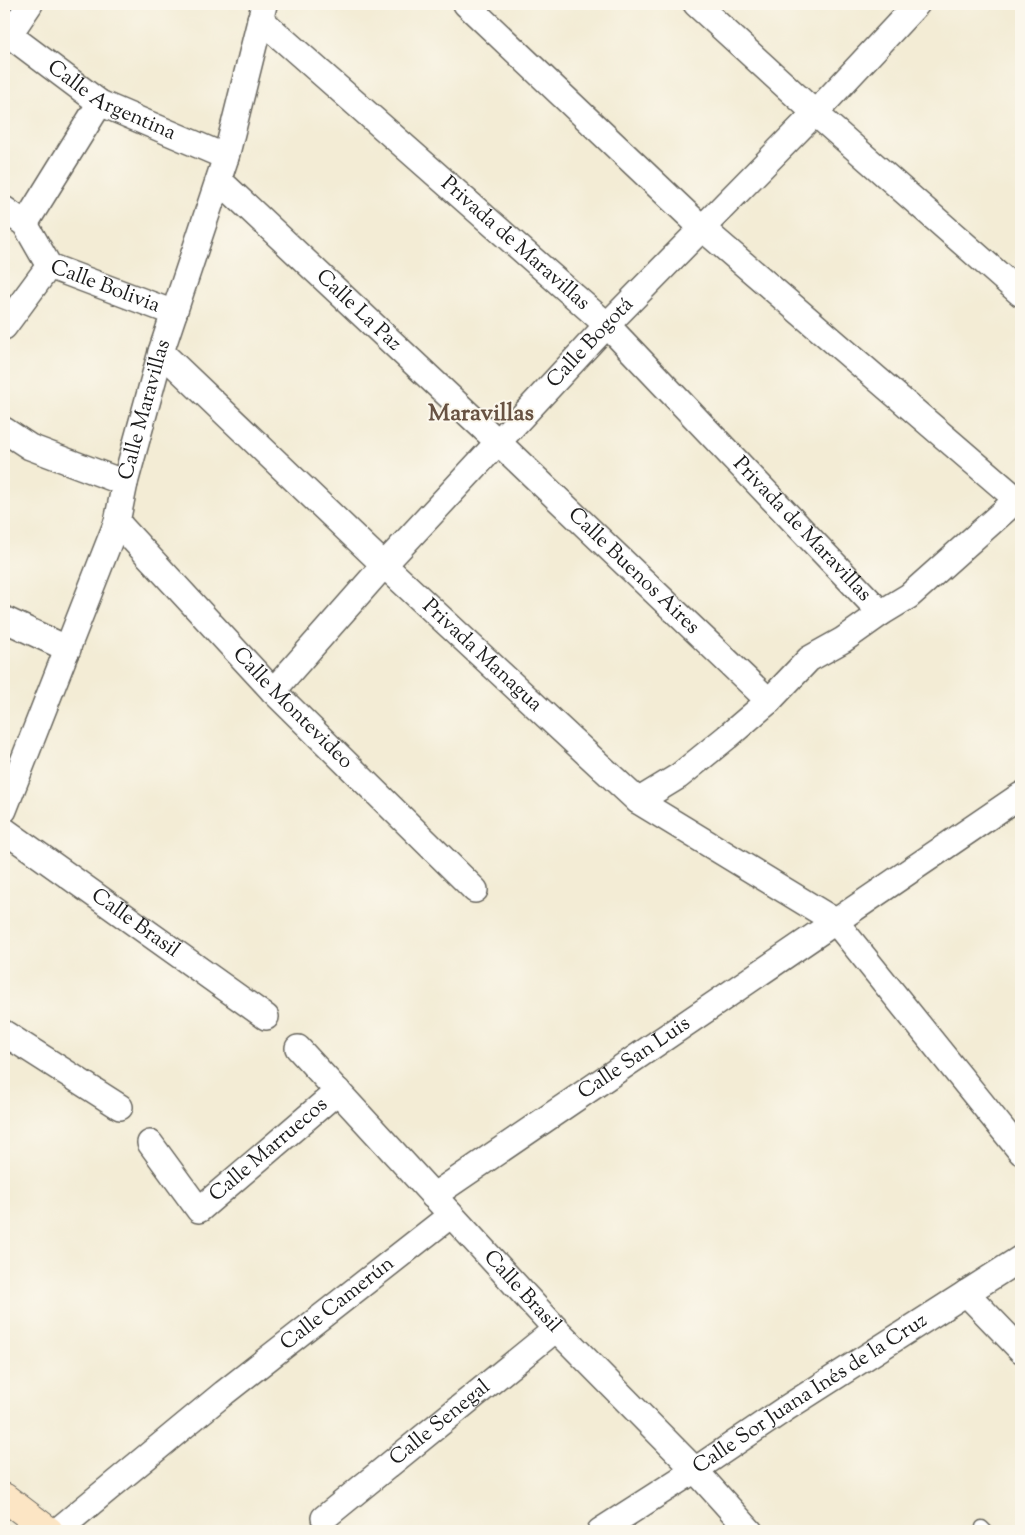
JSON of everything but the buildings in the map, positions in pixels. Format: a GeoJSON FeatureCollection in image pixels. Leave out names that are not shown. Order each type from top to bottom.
{"type":"FeatureCollection","features":[{"type":"Feature","properties":{"kind":"street"},"geometry":{"type":"LineString","coordinates":[[6,33],[30,4]]}},
{"type":"Feature","properties":{"kind":"street"},"geometry":{"type":"LineString","coordinates":[[466,4],[702,228],[1020,499],[910,596],[881,613],[843,640],[809,659],[769,701],[679,776],[638,800]]}},
{"type":"Feature","properties":{"kind":"street"},"geometry":{"type":"LineString","coordinates":[[696,4],[815,113],[1021,294]]}},
{"type":"Feature","properties":{"kind":"street","name":"Calle Bogotá"},"geometry":{"type":"LineString","coordinates":[[272,691],[384,566],[607,325],[815,113],[917,4]]}},
{"type":"Feature","properties":{"kind":"street","name":"Calle Maravillas"},"geometry":{"type":"LineString","coordinates":[[4,810],[118,522],[125,483],[161,352],[222,169],[263,11]]}},
{"type":"Feature","properties":{"kind":"street","name":"Privada de Maravillas"},"geometry":{"type":"LineString","coordinates":[[263,11],[607,325],[881,613]]}},
{"type":"Feature","properties":{"kind":"street","name":"Calle Argentina"},"geometry":{"type":"LineString","coordinates":[[6,33],[100,104],[222,169]]}},
{"type":"Feature","properties":{"kind":"street"},"geometry":{"type":"LineString","coordinates":[[25,224],[100,104]]}},
{"type":"Feature","properties":{"kind":"street","name":"Calle La Paz"},"geometry":{"type":"LineString","coordinates":[[222,169],[498,442]]}},
{"type":"Feature","properties":{"kind":"street","name":"Calle Bolivia"},"geometry":{"type":"LineString","coordinates":[[4,209],[25,224],[48,266],[174,313]]}},
{"type":"Feature","properties":{"kind":"street"},"geometry":{"type":"LineString","coordinates":[[4,327],[48,266]]}},
{"type":"Feature","properties":{"kind":"street","name":"Privada Managua"},"geometry":{"type":"LineString","coordinates":[[161,352],[384,566],[638,800],[835,921]]}},
{"type":"Feature","properties":{"kind":"street"},"geometry":{"type":"LineString","coordinates":[[4,430],[30,447],[125,483]]}},
{"type":"Feature","properties":{"kind":"street","name":"Calle Buenos Aires"},"geometry":{"type":"LineString","coordinates":[[498,442],[769,701]]}},
{"type":"Feature","properties":{"kind":"street","name":"Calle Montevideo"},"geometry":{"type":"LineString","coordinates":[[118,522],[272,691],[475,890]]}},
{"type":"Feature","properties":{"kind":"street"},"geometry":{"type":"LineString","coordinates":[[4,618],[68,648]]}},
{"type":"Feature","properties":{"kind":"street","name":"Calle San Luis"},"geometry":{"type":"LineString","coordinates":[[433,1196],[1021,795]]}},
{"type":"Feature","properties":{"kind":"street","name":"Calle Brasil"},"geometry":{"type":"LineString","coordinates":[[4,830],[266,1017]]}},
{"type":"Feature","properties":{"kind":"street"},"geometry":{"type":"LineString","coordinates":[[835,921],[1021,1152]]}},
{"type":"Feature","properties":{"kind":"street"},"geometry":{"type":"LineString","coordinates":[[4,1033],[120,1106]]}},
{"type":"Feature","properties":{"kind":"street","name":"Calle Brasil"},"geometry":{"type":"LineString","coordinates":[[298,1048],[556,1329],[695,1470],[750,1531]]}},
{"type":"Feature","properties":{"kind":"street","name":"Calle Marruecos"},"geometry":{"type":"LineString","coordinates":[[150,1143],[199,1210],[338,1091]]}},
{"type":"Feature","properties":{"kind":"street","name":"Calle Camerún"},"geometry":{"type":"LineString","coordinates":[[57,1531],[224,1393],[450,1215]]}},
{"type":"Feature","properties":{"kind":"street","name":"Calle Sor Juana Inés de la Cruz"},"geometry":{"type":"LineString","coordinates":[[600,1531],[788,1407],[1021,1258]]}},
{"type":"Feature","properties":{"kind":"street"},"geometry":{"type":"LineString","coordinates":[[966,1293],[1021,1350]]}},
{"type":"Feature","properties":{"kind":"street","name":"Calle Senegal"},"geometry":{"type":"LineString","coordinates":[[324,1518],[556,1329]]}},
{"type":"Feature","properties":{"kind":"street"},"geometry":{"type":"LineString","coordinates":[[4,1497],[49,1531]]}},
{"type":"Feature","properties":{"kind":"district","name":"Maravillas"},"geometry":{"type":"Point","coordinates":[481,414]}}]}
